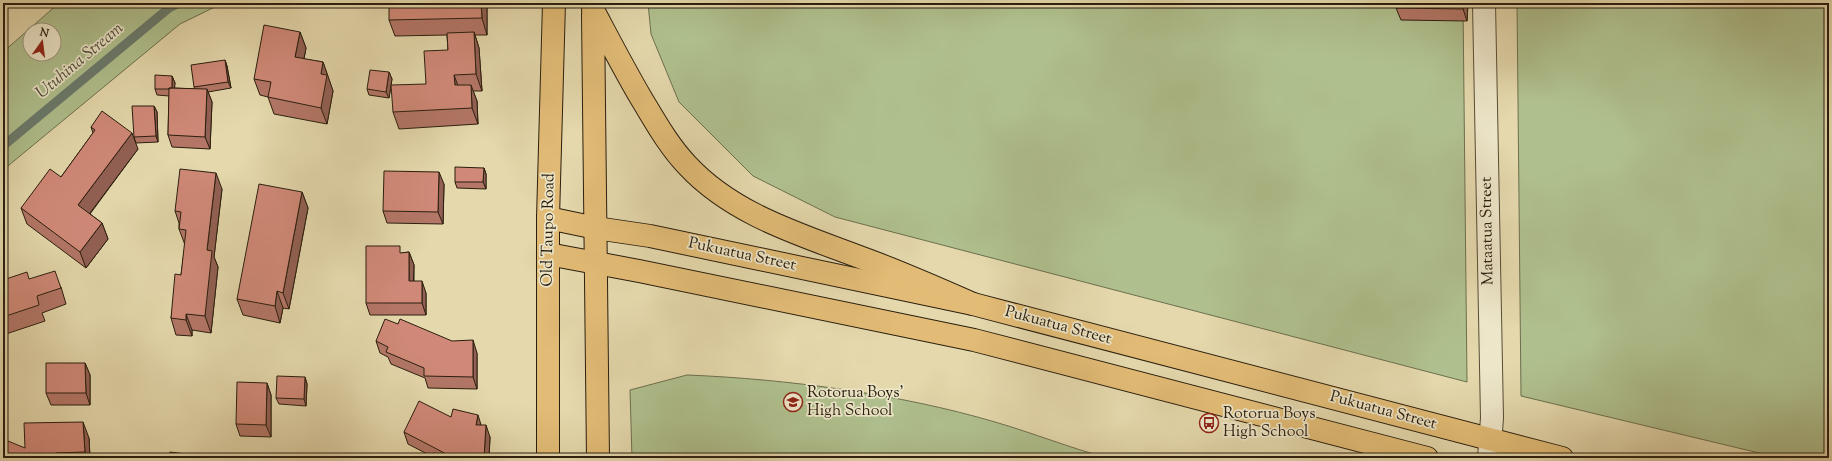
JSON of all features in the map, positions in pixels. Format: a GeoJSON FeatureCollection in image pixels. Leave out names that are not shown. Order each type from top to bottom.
{"type":"FeatureCollection","features":[{"type":"Feature","properties":{"kind":"main road","name":"Old Taupo Road"},"geometry":{"type":"LineString","coordinates":[[548,458],[548,218],[554,3]]}},
{"type":"Feature","properties":{"kind":"main road"},"geometry":{"type":"LineString","coordinates":[[593,7],[598,458]]}},
{"type":"Feature","properties":{"kind":"main road"},"geometry":{"type":"LineString","coordinates":[[593,7],[622,66],[667,141],[687,166],[710,186],[741,208],[773,224],[892,269],[973,304]]}},
{"type":"Feature","properties":{"kind":"main road","name":"Pukuatua Street"},"geometry":{"type":"LineString","coordinates":[[548,218],[596,228],[650,236],[973,304],[1490,449],[1562,458]]}},
{"type":"Feature","properties":{"kind":"main road"},"geometry":{"type":"LineString","coordinates":[[548,254],[974,340],[1427,458]]}},
{"type":"Feature","properties":{"kind":"street","name":"Mataatua Street"},"geometry":{"type":"LineString","coordinates":[[1484,3],[1490,449]]}},
{"type":"Feature","properties":{"kind":"green space"},"geometry":{"type":"Polygon","coordinates":[[[59,3],[223,3],[180,24],[3,170],[3,52],[22,35],[22,62],[62,62],[62,22],[37,22],[59,3]]]}},
{"type":"Feature","properties":{"kind":"green space"},"geometry":{"type":"Polygon","coordinates":[[[648,3],[1463,3],[1467,382],[835,217],[753,176],[679,102],[651,34],[648,3]]]}},
{"type":"Feature","properties":{"kind":"green space"},"geometry":{"type":"Polygon","coordinates":[[[1517,3],[1829,3],[1829,458],[1780,458],[1521,396],[1517,3]]]}},
{"type":"Feature","properties":{"kind":"green space","name":"Rotorua Boys' High School"},"geometry":{"type":"Polygon","coordinates":[[[687,375],[803,384],[921,403],[995,422],[1108,458],[632,458],[630,390],[687,375]]]}},
{"type":"Feature","properties":{"kind":"building"},"geometry":{"type":"Polygon","coordinates":[[[389,3],[481,3],[482,18],[389,20],[389,3]]]}},
{"type":"Feature","properties":{"kind":"building"},"geometry":{"type":"Polygon","coordinates":[[[1396,3],[1463,3],[1463,9],[1396,8],[1396,3]]]}},
{"type":"Feature","properties":{"kind":"building"},"geometry":{"type":"Polygon","coordinates":[[[264,25],[300,32],[295,57],[323,62],[321,74],[327,75],[321,108],[268,97],[271,82],[254,79],[264,25]]]}},
{"type":"Feature","properties":{"kind":"building"},"geometry":{"type":"Polygon","coordinates":[[[474,32],[476,74],[454,75],[455,85],[471,85],[472,108],[393,112],[391,85],[426,84],[424,51],[448,50],[447,33],[474,32]]]}},
{"type":"Feature","properties":{"kind":"building"},"geometry":{"type":"Polygon","coordinates":[[[225,60],[228,82],[194,87],[191,65],[225,60]]]}},
{"type":"Feature","properties":{"kind":"building"},"geometry":{"type":"Polygon","coordinates":[[[370,70],[389,72],[386,92],[367,89],[370,70]]]}},
{"type":"Feature","properties":{"kind":"building"},"geometry":{"type":"Polygon","coordinates":[[[155,75],[172,76],[172,88],[155,89],[155,75]]]}},
{"type":"Feature","properties":{"kind":"building"},"geometry":{"type":"Polygon","coordinates":[[[169,88],[207,89],[205,137],[168,135],[169,88]]]}},
{"type":"Feature","properties":{"kind":"building"},"geometry":{"type":"Polygon","coordinates":[[[132,106],[154,106],[156,136],[134,137],[132,106]]]}},
{"type":"Feature","properties":{"kind":"building"},"geometry":{"type":"Polygon","coordinates":[[[102,111],[132,133],[78,205],[102,223],[80,252],[21,208],[50,169],[61,177],[95,130],[91,127],[102,111]]]}},
{"type":"Feature","properties":{"kind":"building"},"geometry":{"type":"Polygon","coordinates":[[[455,167],[484,168],[483,182],[455,182],[455,167]]]}},
{"type":"Feature","properties":{"kind":"building"},"geometry":{"type":"Polygon","coordinates":[[[180,169],[216,173],[207,250],[212,251],[205,316],[186,314],[186,320],[171,318],[175,274],[181,275],[186,230],[179,229],[181,212],[175,211],[180,169]]]}},
{"type":"Feature","properties":{"kind":"building"},"geometry":{"type":"Polygon","coordinates":[[[384,171],[439,172],[438,212],[383,211],[384,171]]]}},
{"type":"Feature","properties":{"kind":"building"},"geometry":{"type":"Polygon","coordinates":[[[259,184],[302,192],[283,293],[277,291],[275,306],[237,299],[259,184]]]}},
{"type":"Feature","properties":{"kind":"building"},"geometry":{"type":"Polygon","coordinates":[[[366,246],[400,246],[400,253],[409,252],[409,281],[422,281],[422,303],[366,303],[366,246]]]}},
{"type":"Feature","properties":{"kind":"building"},"geometry":{"type":"Polygon","coordinates":[[[55,271],[61,288],[37,296],[39,305],[3,317],[3,280],[27,272],[29,279],[55,271]]]}},
{"type":"Feature","properties":{"kind":"building"},"geometry":{"type":"Polygon","coordinates":[[[385,319],[398,324],[400,319],[452,341],[473,340],[473,377],[424,376],[424,368],[386,352],[388,347],[376,341],[385,319]]]}},
{"type":"Feature","properties":{"kind":"building"},"geometry":{"type":"Polygon","coordinates":[[[46,363],[85,363],[86,393],[46,393],[46,363]]]}},
{"type":"Feature","properties":{"kind":"building"},"geometry":{"type":"Polygon","coordinates":[[[277,376],[305,377],[304,399],[276,398],[277,376]]]}},
{"type":"Feature","properties":{"kind":"building"},"geometry":{"type":"Polygon","coordinates":[[[237,382],[267,383],[266,425],[236,424],[237,382]]]}},
{"type":"Feature","properties":{"kind":"building"},"geometry":{"type":"Polygon","coordinates":[[[419,401],[451,417],[453,409],[478,415],[476,425],[486,425],[484,458],[454,458],[404,432],[419,401]]]}},
{"type":"Feature","properties":{"kind":"building"},"geometry":{"type":"Polygon","coordinates":[[[83,422],[85,452],[56,453],[56,458],[3,458],[3,439],[25,448],[24,423],[83,422]]]}},
{"type":"Feature","properties":{"kind":"building"},"geometry":{"type":"Polygon","coordinates":[[[170,452],[186,454],[186,458],[169,458],[170,452]]]}},
{"type":"Feature","properties":{"kind":"building"},"geometry":{"type":"Polygon","coordinates":[[[432,455],[432,458],[398,458],[398,456],[432,455]]]}},
{"type":"Feature","properties":{"kind":"waterway","name":"Utuhina Stream"},"geometry":{"type":"LineString","coordinates":[[3,146],[169,8],[179,3]]}},
{"type":"Feature","properties":{"kind":"place","name":"Rotorua Boys' High School"},"geometry":{"type":"Point","coordinates":[793,402]}},
{"type":"Feature","properties":{"kind":"place","name":"Rotorua Boys High School"},"geometry":{"type":"Point","coordinates":[1209,423]}}]}
